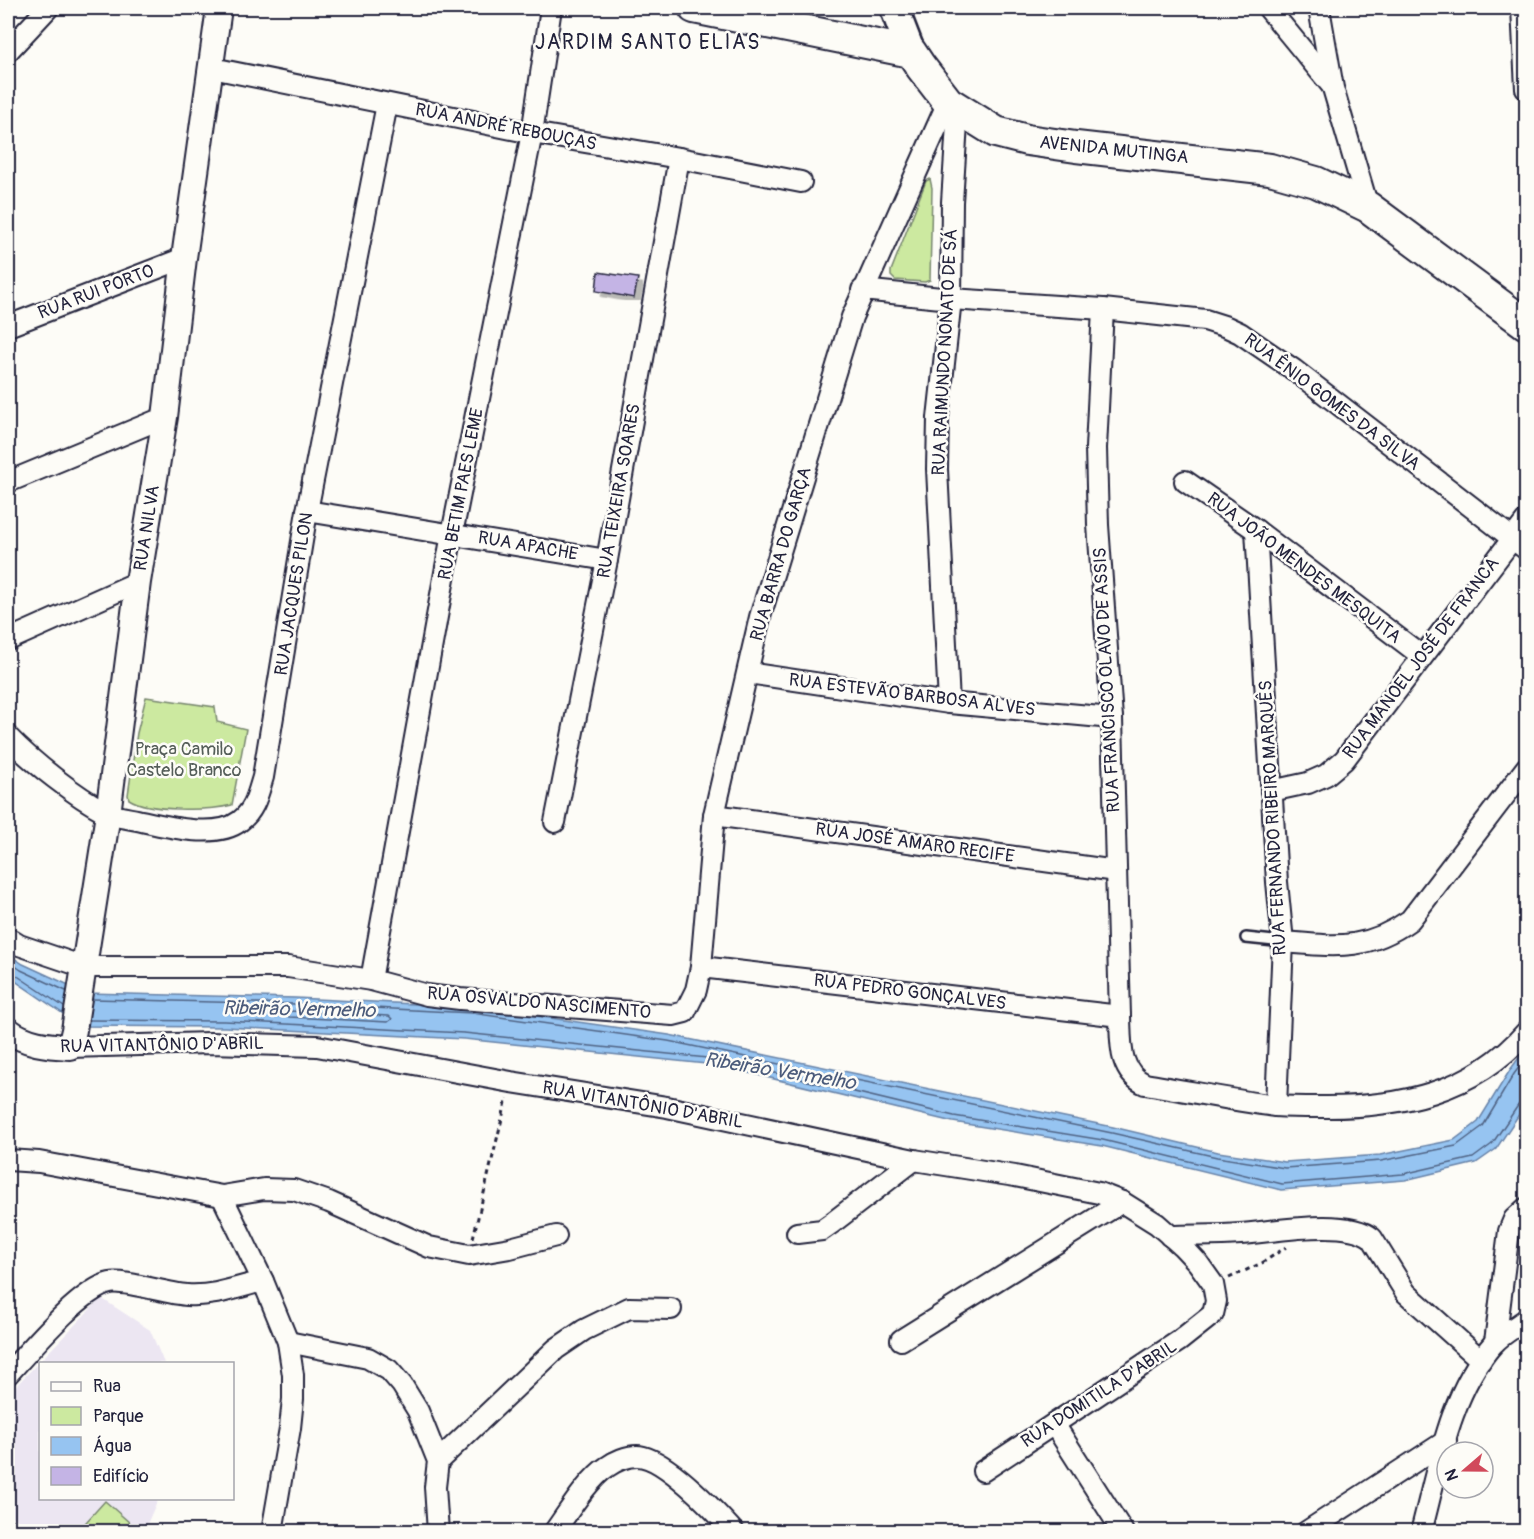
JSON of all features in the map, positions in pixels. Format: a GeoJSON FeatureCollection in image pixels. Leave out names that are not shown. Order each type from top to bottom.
{"type":"FeatureCollection","features":[{"type":"Feature","properties":{"kind":"main road"},"geometry":{"type":"LineString","coordinates":[[694,8],[911,52]]}},
{"type":"Feature","properties":{"kind":"main road"},"geometry":{"type":"LineString","coordinates":[[894,8],[911,52]]}},
{"type":"Feature","properties":{"kind":"main road","name":"AVENIDA MUTINGA"},"geometry":{"type":"LineString","coordinates":[[911,52],[921,68],[953,105],[996,132],[1026,140],[1270,169],[1316,182],[1368,207],[1527,324]]}},
{"type":"Feature","properties":{"kind":"street"},"geometry":{"type":"LineString","coordinates":[[8,51],[48,8]]}},
{"type":"Feature","properties":{"kind":"street","name":"RUA NILVA"},"geometry":{"type":"LineString","coordinates":[[72,1039],[108,814],[138,582],[165,417],[184,258],[219,8]]}},
{"type":"Feature","properties":{"kind":"street","name":"RUA BETIM PAES LEME"},"geometry":{"type":"LineString","coordinates":[[371,981],[452,534],[532,134],[551,8]]}},
{"type":"Feature","properties":{"kind":"street"},"geometry":{"type":"LineString","coordinates":[[1268,8],[1333,88]]}},
{"type":"Feature","properties":{"kind":"street"},"geometry":{"type":"LineString","coordinates":[[1319,8],[1333,88],[1368,207]]}},
{"type":"Feature","properties":{"kind":"street"},"geometry":{"type":"LineString","coordinates":[[1522,8],[1527,89]]}},
{"type":"Feature","properties":{"kind":"street","name":"RUA ANDRÉ REBOUÇAS"},"geometry":{"type":"LineString","coordinates":[[212,68],[532,134],[680,158],[801,182]]}},
{"type":"Feature","properties":{"kind":"street","name":"RUA JACQUES PILON"},"geometry":{"type":"LineString","coordinates":[[8,737],[72,791],[108,814],[172,827],[207,831],[225,828],[239,822],[251,811],[263,777],[307,511],[387,104]]}},
{"type":"Feature","properties":{"kind":"street","name":"RUA BARRA DO GARÇA"},"geometry":{"type":"LineString","coordinates":[[674,1015],[685,1012],[689,1005],[696,990],[701,967],[714,815],[760,617],[852,317],[862,291],[953,105]]}},
{"type":"Feature","properties":{"kind":"street","name":"RUA RAIMUNDO NONATO DE SÁ"},"geometry":{"type":"LineString","coordinates":[[949,703],[937,469],[938,418],[951,299],[953,105]]}},
{"type":"Feature","properties":{"kind":"street","name":"RUA TEIXEIRA SOARES"},"geometry":{"type":"LineString","coordinates":[[555,822],[607,560],[680,158]]}},
{"type":"Feature","properties":{"kind":"street","name":"RUA RUI PORTO"},"geometry":{"type":"LineString","coordinates":[[8,326],[184,258]]}},
{"type":"Feature","properties":{"kind":"street","name":"RUA ÊNIO GOMES DA SILVA"},"geometry":{"type":"LineString","coordinates":[[862,291],[1104,309],[1205,320],[1240,333],[1294,370],[1520,544]]}},
{"type":"Feature","properties":{"kind":"street","name":"RUA FRANCISCO OLAVO DE ASSIS"},"geometry":{"type":"LineString","coordinates":[[1104,309],[1096,448],[1098,525],[1112,718],[1122,1052],[1130,1073],[1144,1084],[1276,1106]]}},
{"type":"Feature","properties":{"kind":"street"},"geometry":{"type":"LineString","coordinates":[[8,482],[165,417]]}},
{"type":"Feature","properties":{"kind":"street","name":"RUA JOÃO MENDES MESQUITA"},"geometry":{"type":"LineString","coordinates":[[1185,481],[1256,530],[1422,656]]}},
{"type":"Feature","properties":{"kind":"street","name":"RUA APACHE"},"geometry":{"type":"LineString","coordinates":[[307,511],[607,560]]}},
{"type":"Feature","properties":{"kind":"street","name":"RUA MANOEL JOSÉ DE FRANCA"},"geometry":{"type":"LineString","coordinates":[[1271,791],[1308,783],[1326,775],[1344,760],[1422,656],[1520,544],[1527,520]]}},
{"type":"Feature","properties":{"kind":"street","name":"RUA FERNANDO RIBEIRO MARQUÊS"},"geometry":{"type":"LineString","coordinates":[[1256,530],[1271,791],[1283,942],[1276,1106]]}},
{"type":"Feature","properties":{"kind":"street"},"geometry":{"type":"LineString","coordinates":[[8,640],[138,582]]}},
{"type":"Feature","properties":{"kind":"street","name":"RUA ESTEVÃO BARBOSA ALVES"},"geometry":{"type":"LineString","coordinates":[[748,674],[949,703],[1112,718]]}},
{"type":"Feature","properties":{"kind":"street"},"geometry":{"type":"LineString","coordinates":[[1283,942],[1354,945],[1380,938],[1396,930],[1410,920],[1527,768]]}},
{"type":"Feature","properties":{"kind":"street","name":"RUA JOSÉ AMARO RECIFE"},"geometry":{"type":"LineString","coordinates":[[714,815],[1116,871]]}},
{"type":"Feature","properties":{"kind":"street","name":"RUA OSVALDO NASCIMENTO"},"geometry":{"type":"LineString","coordinates":[[8,938],[83,974],[288,967],[371,981],[428,995],[460,999],[674,1015]]}},
{"type":"Feature","properties":{"kind":"street","name":"RUA PEDRO GONÇALVES"},"geometry":{"type":"LineString","coordinates":[[701,967],[1120,1016]]}},
{"type":"Feature","properties":{"kind":"street","name":"RUA VITANTÔNIO D'ABRIL"},"geometry":{"type":"LineString","coordinates":[[8,1030],[26,1041],[35,1043],[72,1039],[317,1046],[511,1082],[667,1107],[914,1160],[1015,1176],[1099,1193],[1122,1202],[1157,1224],[1198,1263],[1213,1284]]}},
{"type":"Feature","properties":{"kind":"street"},"geometry":{"type":"LineString","coordinates":[[1276,1106],[1340,1107],[1381,1105],[1408,1100],[1448,1088],[1469,1077],[1493,1063],[1527,1032]]}},
{"type":"Feature","properties":{"kind":"street"},"geometry":{"type":"LineString","coordinates":[[8,1160],[39,1162],[222,1196],[264,1189],[294,1190],[329,1202],[429,1247],[469,1255],[510,1248],[556,1236]]}},
{"type":"Feature","properties":{"kind":"street"},"geometry":{"type":"LineString","coordinates":[[797,1233],[822,1230],[832,1224],[914,1160]]}},
{"type":"Feature","properties":{"kind":"street"},"geometry":{"type":"LineString","coordinates":[[222,1196],[263,1281],[288,1342],[293,1375],[290,1428],[272,1532]]}},
{"type":"Feature","properties":{"kind":"street"},"geometry":{"type":"LineString","coordinates":[[901,1340],[1122,1202]]}},
{"type":"Feature","properties":{"kind":"street"},"geometry":{"type":"LineString","coordinates":[[1495,1342],[1509,1231],[1514,1219],[1527,1208]]}},
{"type":"Feature","properties":{"kind":"street"},"geometry":{"type":"LineString","coordinates":[[1170,1236],[1238,1234],[1327,1226],[1365,1232],[1372,1238],[1406,1293],[1481,1360]]}},
{"type":"Feature","properties":{"kind":"street"},"geometry":{"type":"LineString","coordinates":[[8,1374],[70,1309],[91,1293],[110,1283],[189,1295],[213,1294],[263,1281]]}},
{"type":"Feature","properties":{"kind":"street","name":"RUA DOMITILA D'ABRIL"},"geometry":{"type":"LineString","coordinates":[[983,1471],[1179,1341],[1213,1314],[1216,1301],[1213,1284]]}},
{"type":"Feature","properties":{"kind":"street"},"geometry":{"type":"LineString","coordinates":[[438,1461],[556,1350],[584,1330],[629,1308],[671,1309]]}},
{"type":"Feature","properties":{"kind":"street"},"geometry":{"type":"LineString","coordinates":[[1446,1440],[1473,1370],[1495,1342],[1527,1319]]}},
{"type":"Feature","properties":{"kind":"street"},"geometry":{"type":"LineString","coordinates":[[288,1342],[368,1358],[388,1370],[402,1385],[418,1411],[438,1461],[435,1487],[438,1532]]}},
{"type":"Feature","properties":{"kind":"street"},"geometry":{"type":"LineString","coordinates":[[1053,1424],[1122,1532]]}},
{"type":"Feature","properties":{"kind":"street"},"geometry":{"type":"LineString","coordinates":[[1306,1532],[1435,1448]]}},
{"type":"Feature","properties":{"kind":"street"},"geometry":{"type":"LineString","coordinates":[[554,1532],[598,1474],[617,1461],[637,1456],[650,1458],[660,1463],[711,1508],[734,1532]]}},
{"type":"Feature","properties":{"kind":"street"},"geometry":{"type":"LineString","coordinates":[[1421,1532],[1435,1481]]}},
{"type":"Feature","properties":{"kind":"lane"},"geometry":{"type":"LineString","coordinates":[[1246,938],[1283,942]]}},
{"type":"Feature","properties":{"kind":"lane"},"geometry":{"type":"LineString","coordinates":[[8,1526],[15,1532]]}},
{"type":"Feature","properties":{"kind":"path"},"geometry":{"type":"LineString","coordinates":[[469,1255],[511,1082]]}},
{"type":"Feature","properties":{"kind":"path"},"geometry":{"type":"LineString","coordinates":[[1213,1284],[1262,1263],[1292,1244]]}},
{"type":"Feature","properties":{"kind":"shaded area"},"geometry":{"type":"Polygon","coordinates":[[[101,1298],[150,1330],[164,1362],[39,1362],[101,1298]]]}},
{"type":"Feature","properties":{"kind":"shaded area"},"geometry":{"type":"Polygon","coordinates":[[[39,1362],[39,1500],[158,1500],[144,1531],[30,1531],[8,1512],[8,1394],[39,1362]]]}},
{"type":"Feature","properties":{"kind":"green space"},"geometry":{"type":"Polygon","coordinates":[[[930,179],[932,188],[930,280],[925,282],[895,280],[891,276],[891,271],[926,181],[930,179]]]}},
{"type":"Feature","properties":{"kind":"green space","name":"Praça Camilo Castelo Branco"},"geometry":{"type":"Polygon","coordinates":[[[146,697],[215,707],[217,722],[246,729],[232,805],[179,809],[150,806],[129,799],[137,733],[146,697]]]}},
{"type":"Feature","properties":{"kind":"green space"},"geometry":{"type":"Polygon","coordinates":[[[105,1501],[138,1530],[78,1531],[105,1501]]]}},
{"type":"Feature","properties":{"kind":"water","name":"Ribeirão Vermelho"},"geometry":{"type":"Polygon","coordinates":[[[8,954],[23,964],[86,993],[296,998],[473,1007],[669,1035],[1113,1127],[1218,1152],[1285,1162],[1380,1155],[1454,1140],[1478,1122],[1526,1048],[1526,1104],[1496,1149],[1476,1163],[1405,1180],[1281,1190],[1102,1146],[953,1122],[716,1065],[464,1039],[225,1027],[81,1026],[8,976],[8,954]]]}},
{"type":"Feature","properties":{"kind":"building"},"geometry":{"type":"Polygon","coordinates":[[[598,272],[638,278],[634,298],[596,291],[598,272]]]}},
{"type":"Feature","properties":{"kind":"district","name":"JARDIM SANTO ELIAS"},"geometry":{"type":"Point","coordinates":[648,42]}}]}
